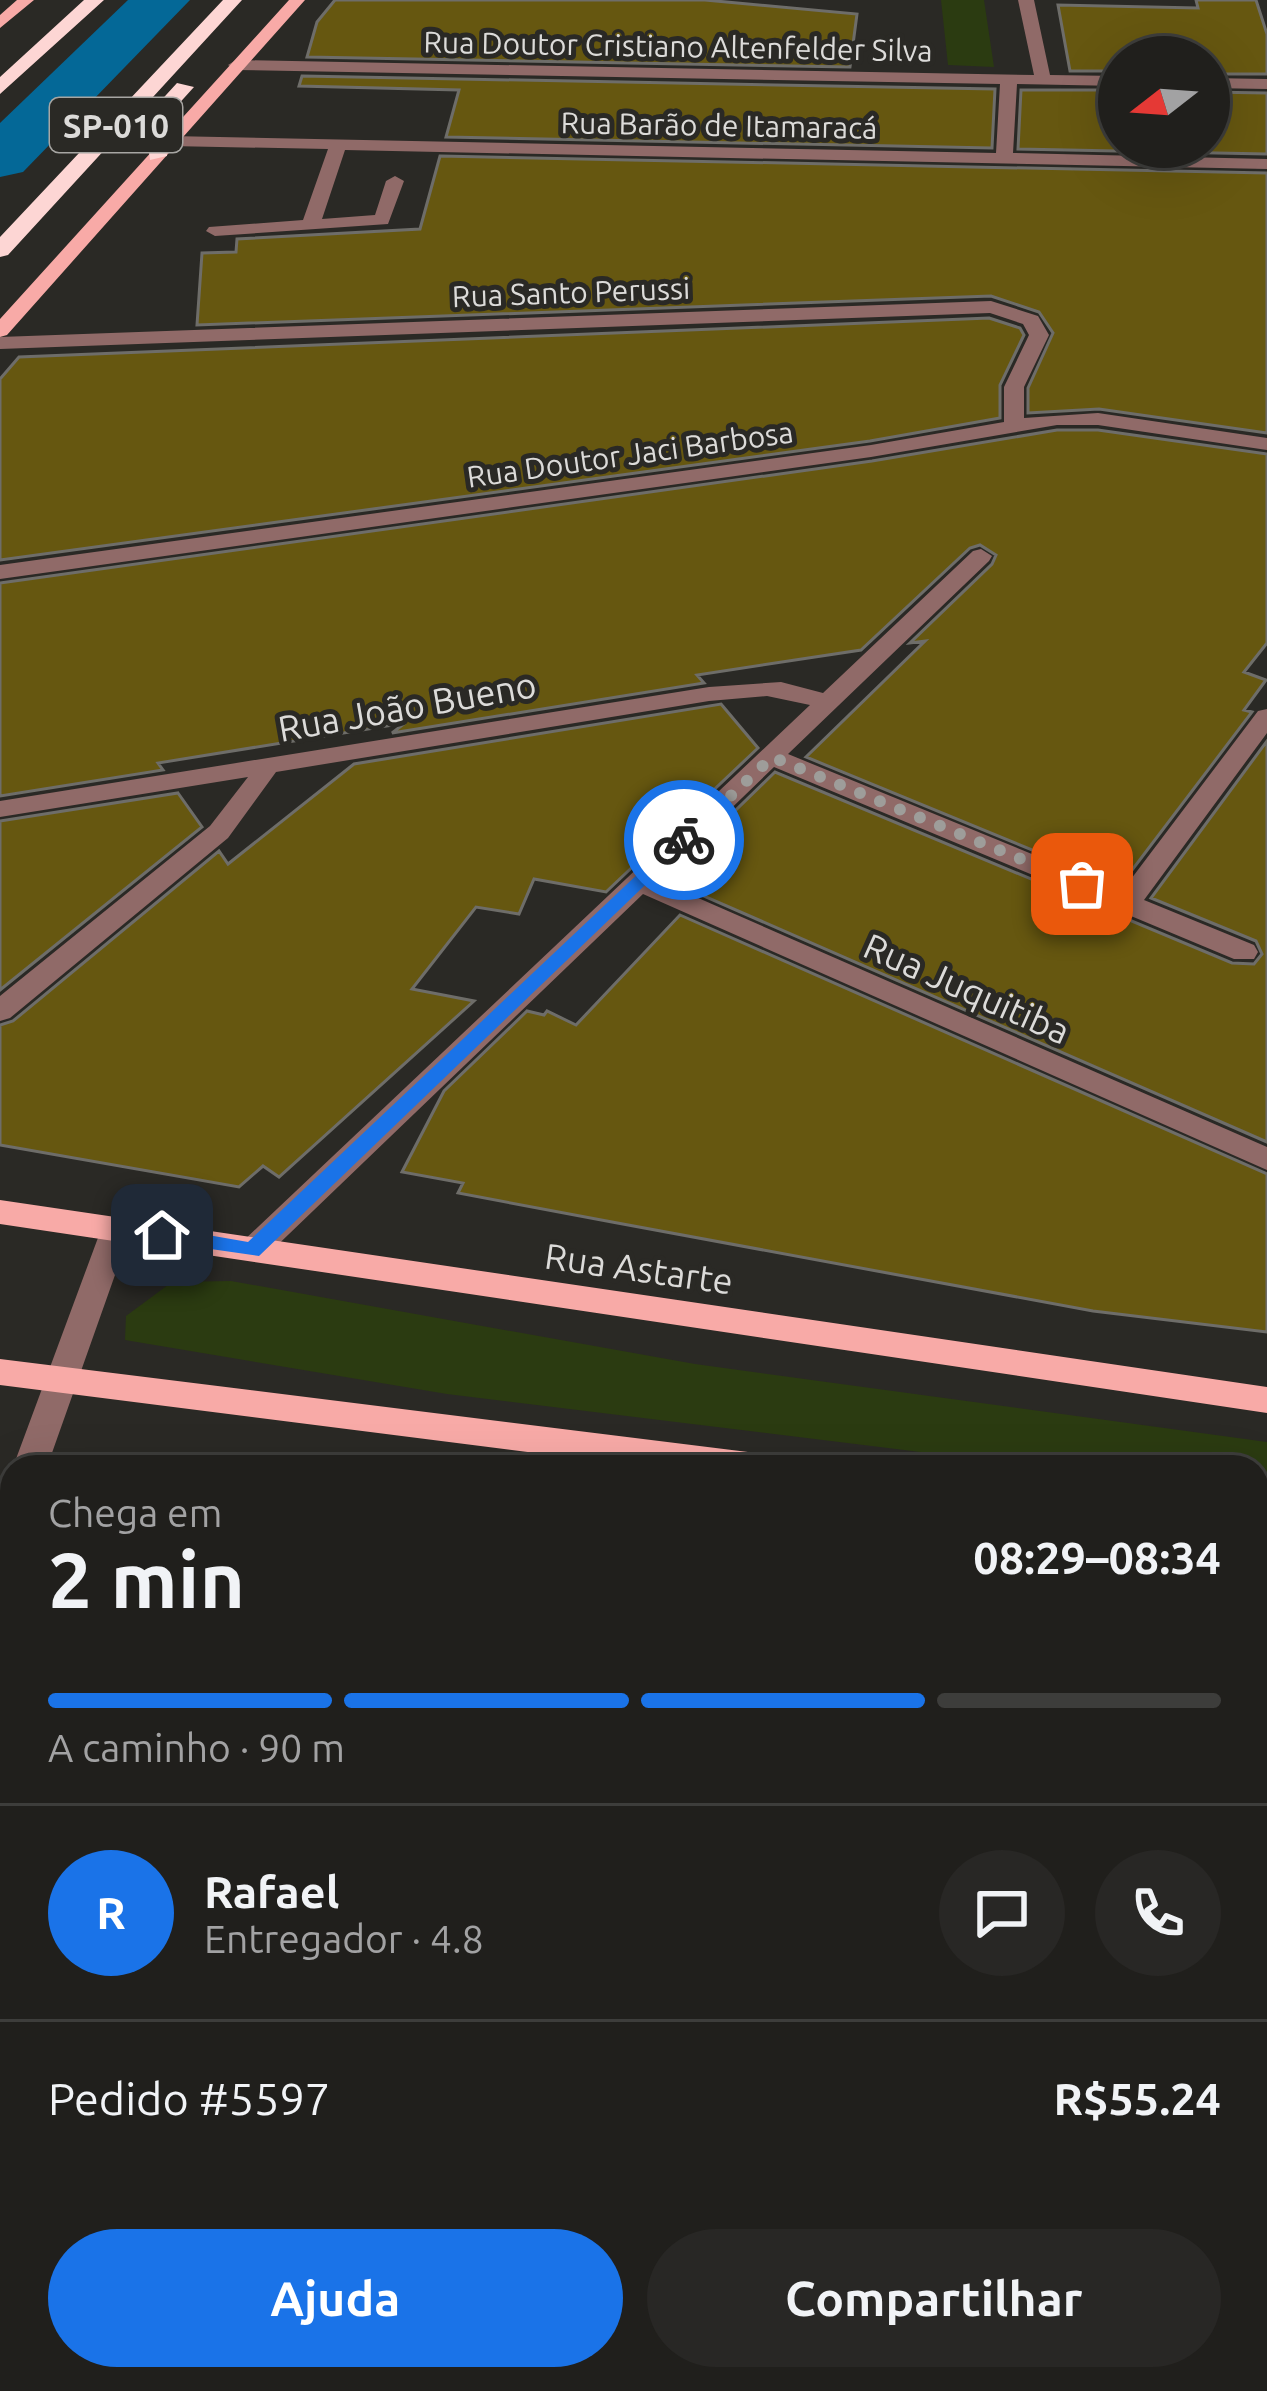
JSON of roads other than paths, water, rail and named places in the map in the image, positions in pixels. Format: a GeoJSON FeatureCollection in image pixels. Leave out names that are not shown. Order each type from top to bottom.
{"type":"FeatureCollection","features":[{"type":"Feature","properties":{"kind":"highway","name":"SP-010"},"geometry":{"type":"LineString","coordinates":[[0,88],[95,0]]}},
{"type":"Feature","properties":{"kind":"highway","name":"SP-010"},"geometry":{"type":"LineString","coordinates":[[0,250],[233,0]]}},
{"type":"Feature","properties":{"kind":"highway"},"geometry":{"type":"LineString","coordinates":[[164,148],[155,118],[202,67]]}},
{"type":"Feature","properties":{"kind":"main road"},"geometry":{"type":"LineString","coordinates":[[0,23],[26,0]]}},
{"type":"Feature","properties":{"kind":"main road"},"geometry":{"type":"LineString","coordinates":[[0,331],[296,0]]}},
{"type":"Feature","properties":{"kind":"main road","name":"Rua Astarte"},"geometry":{"type":"LineString","coordinates":[[0,1212],[1267,1400]]}},
{"type":"Feature","properties":{"kind":"main road"},"geometry":{"type":"LineString","coordinates":[[0,1372],[659,1455]]}},
{"type":"Feature","properties":{"kind":"street"},"geometry":{"type":"LineString","coordinates":[[1026,0],[1043,80]]}},
{"type":"Feature","properties":{"kind":"street","name":"Rua Doutor Cristiano Altenfelder Silva"},"geometry":{"type":"LineString","coordinates":[[236,65],[1098,81]]}},
{"type":"Feature","properties":{"kind":"street"},"geometry":{"type":"LineString","coordinates":[[1004,159],[1009,79]]}},
{"type":"Feature","properties":{"kind":"street"},"geometry":{"type":"LineString","coordinates":[[1230,83],[1267,84]]}},
{"type":"Feature","properties":{"kind":"street"},"geometry":{"type":"LineString","coordinates":[[310,226],[339,143]]}},
{"type":"Feature","properties":{"kind":"street","name":"Rua Barão de Itamaracá"},"geometry":{"type":"LineString","coordinates":[[164,148],[339,143],[1267,164]]}},
{"type":"Feature","properties":{"kind":"street"},"geometry":{"type":"LineString","coordinates":[[215,231],[382,220],[395,181]]}},
{"type":"Feature","properties":{"kind":"street","name":"Rua Santo Perussi"},"geometry":{"type":"LineString","coordinates":[[0,343],[991,307],[1031,320],[1039,335],[1014,387],[1014,423]]}},
{"type":"Feature","properties":{"kind":"street","name":"Rua Doutor Jaci Barbosa"},"geometry":{"type":"LineString","coordinates":[[0,572],[871,451],[1014,423],[1098,419],[1267,444]]}},
{"type":"Feature","properties":{"kind":"street"},"geometry":{"type":"LineString","coordinates":[[252,1251],[982,556]]}},
{"type":"Feature","properties":{"kind":"street","name":"Rua João Bueno"},"geometry":{"type":"LineString","coordinates":[[0,808],[773,686],[798,689],[824,702]]}},
{"type":"Feature","properties":{"kind":"street"},"geometry":{"type":"LineString","coordinates":[[1127,903],[1267,716]]}},
{"type":"Feature","properties":{"kind":"street"},"geometry":{"type":"LineString","coordinates":[[772,757],[1244,952]]}},
{"type":"Feature","properties":{"kind":"street"},"geometry":{"type":"LineString","coordinates":[[0,1011],[219,832],[246,801],[267,766]]}},
{"type":"Feature","properties":{"kind":"street","name":"Rua Juquitiba"},"geometry":{"type":"LineString","coordinates":[[639,882],[1267,1160]]}},
{"type":"Feature","properties":{"kind":"street"},"geometry":{"type":"LineString","coordinates":[[35,1455],[117,1227]]}},
{"type":"Feature","properties":{"kind":"waterway"},"geometry":{"type":"LineString","coordinates":[[0,158],[161,0]]}}]}
